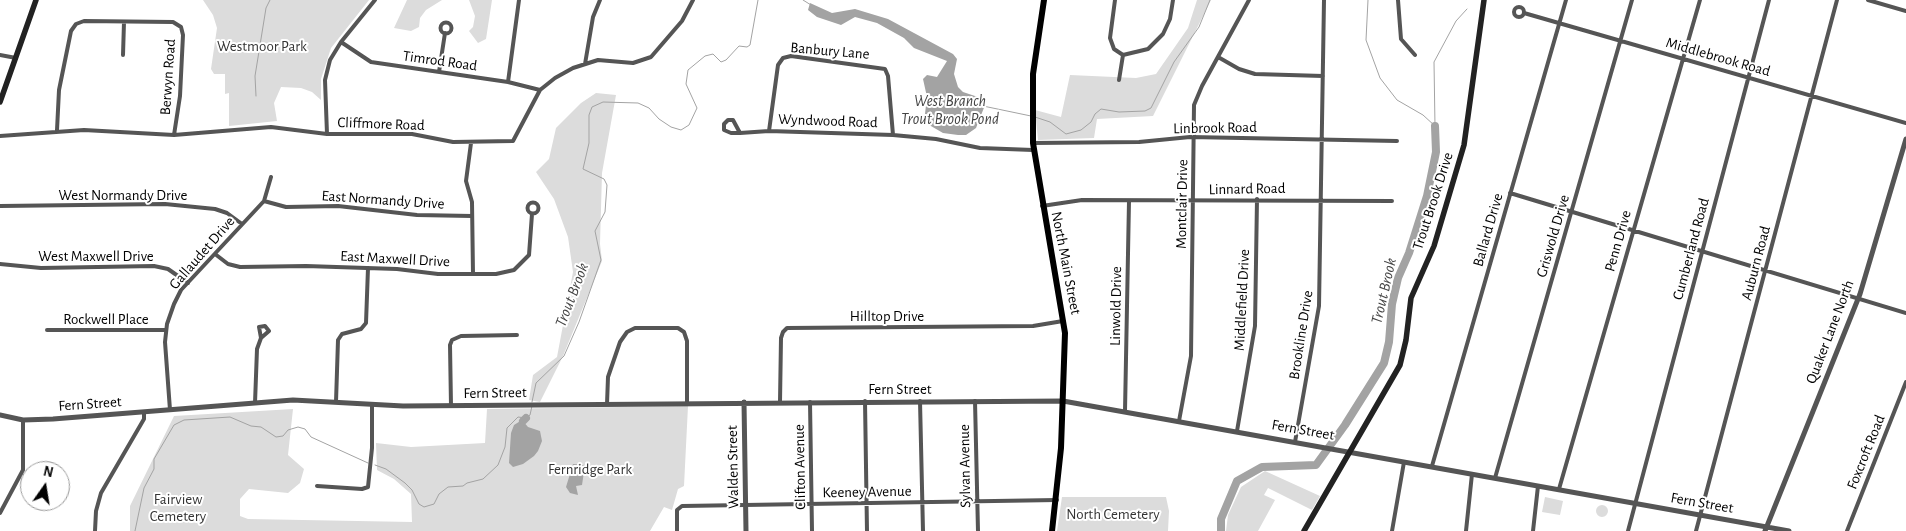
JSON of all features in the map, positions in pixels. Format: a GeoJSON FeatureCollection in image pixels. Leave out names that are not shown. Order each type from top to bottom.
{"type":"FeatureCollection","features":[{"type":"Feature","properties":{"kind":"main road"},"geometry":{"type":"LineString","coordinates":[[0,102],[36,0]]}},
{"type":"Feature","properties":{"kind":"main road","name":"North Main Street"},"geometry":{"type":"LineString","coordinates":[[1044,0],[1033,74],[1033,147],[1042,206],[1064,320],[1063,401],[1057,500],[1052,531]]}},
{"type":"Feature","properties":{"kind":"main road","name":"Trout Brook Drive"},"geometry":{"type":"LineString","coordinates":[[1304,531],[1393,380],[1402,357],[1411,298],[1437,237],[1464,145],[1484,0]]}},
{"type":"Feature","properties":{"kind":"street"},"geometry":{"type":"LineString","coordinates":[[327,134],[325,80],[330,60],[341,42],[375,0]]}},
{"type":"Feature","properties":{"kind":"street"},"geometry":{"type":"LineString","coordinates":[[508,82],[519,0]]}},
{"type":"Feature","properties":{"kind":"street"},"geometry":{"type":"LineString","coordinates":[[585,64],[593,17],[600,0]]}},
{"type":"Feature","properties":{"kind":"street","name":"Cliffmore Road"},"geometry":{"type":"LineString","coordinates":[[0,136],[57,130],[174,135],[266,127],[327,134],[402,133],[471,143],[513,141],[540,90],[555,78],[598,60],[633,63],[651,57],[682,21],[693,0]]}},
{"type":"Feature","properties":{"kind":"street"},"geometry":{"type":"LineString","coordinates":[[1115,0],[1110,38],[1114,49],[1123,55],[1143,51],[1159,40],[1168,27],[1173,0]]}},
{"type":"Feature","properties":{"kind":"street","name":"Montclair Drive"},"geometry":{"type":"LineString","coordinates":[[1179,421],[1191,356],[1194,112],[1196,98],[1249,0]]}},
{"type":"Feature","properties":{"kind":"street"},"geometry":{"type":"LineString","coordinates":[[1321,200],[1324,0]]}},
{"type":"Feature","properties":{"kind":"street"},"geometry":{"type":"LineString","coordinates":[[1398,0],[1401,39],[1415,55]]}},
{"type":"Feature","properties":{"kind":"street","name":"Ballard Drive"},"geometry":{"type":"LineString","coordinates":[[1432,466],[1566,0]]}},
{"type":"Feature","properties":{"kind":"street","name":"Griswold Drive"},"geometry":{"type":"LineString","coordinates":[[1495,478],[1632,0]]}},
{"type":"Feature","properties":{"kind":"street","name":"Penn Drive"},"geometry":{"type":"LineString","coordinates":[[1559,489],[1700,0]]}},
{"type":"Feature","properties":{"kind":"street","name":"Cumberland Road"},"geometry":{"type":"LineString","coordinates":[[1628,531],[1768,0]]}},
{"type":"Feature","properties":{"kind":"street","name":"Auburn Road"},"geometry":{"type":"LineString","coordinates":[[1696,531],[1837,0]]}},
{"type":"Feature","properties":{"kind":"street"},"geometry":{"type":"LineString","coordinates":[[1868,0],[1906,10]]}},
{"type":"Feature","properties":{"kind":"street","name":"Middlebrook Road"},"geometry":{"type":"LineString","coordinates":[[1524,13],[1906,123]]}},
{"type":"Feature","properties":{"kind":"street","name":"Berwyn Road"},"geometry":{"type":"LineString","coordinates":[[57,130],[59,90],[71,31],[76,24],[84,21],[172,22],[181,27],[183,35],[180,96],[174,135]]}},
{"type":"Feature","properties":{"kind":"street"},"geometry":{"type":"LineString","coordinates":[[123,55],[124,22]]}},
{"type":"Feature","properties":{"kind":"street"},"geometry":{"type":"LineString","coordinates":[[439,72],[445,33]]}},
{"type":"Feature","properties":{"kind":"street","name":"Timrod Road"},"geometry":{"type":"LineString","coordinates":[[341,42],[372,62],[508,82],[540,90]]}},
{"type":"Feature","properties":{"kind":"street"},"geometry":{"type":"LineString","coordinates":[[0,55],[16,58]]}},
{"type":"Feature","properties":{"kind":"street"},"geometry":{"type":"LineString","coordinates":[[1119,80],[1123,55]]}},
{"type":"Feature","properties":{"kind":"street","name":"Banbury Lane"},"geometry":{"type":"LineString","coordinates":[[769,131],[778,65],[783,58],[791,56],[885,70],[888,76],[894,135]]}},
{"type":"Feature","properties":{"kind":"street"},"geometry":{"type":"LineString","coordinates":[[1218,57],[1239,69],[1254,74],[1323,76]]}},
{"type":"Feature","properties":{"kind":"street"},"geometry":{"type":"LineString","coordinates":[[728,120],[733,120],[740,133],[727,132],[723,127],[724,124],[728,120]]}},
{"type":"Feature","properties":{"kind":"street","name":"Wyndwood Road"},"geometry":{"type":"LineString","coordinates":[[740,133],[769,131],[894,135],[936,138],[980,148],[1033,147]]}},
{"type":"Feature","properties":{"kind":"street","name":"Linbrook Road"},"geometry":{"type":"LineString","coordinates":[[1033,147],[1139,142],[1194,137],[1397,141]]}},
{"type":"Feature","properties":{"kind":"street","name":"Quaker Lane North"},"geometry":{"type":"LineString","coordinates":[[1766,529],[1858,299],[1906,139]]}},
{"type":"Feature","properties":{"kind":"street"},"geometry":{"type":"LineString","coordinates":[[471,143],[466,181],[472,202],[472,274]]}},
{"type":"Feature","properties":{"kind":"street","name":"Gallaudet Drive"},"geometry":{"type":"LineString","coordinates":[[170,410],[165,354],[166,330],[176,298],[264,201],[270,177]]}},
{"type":"Feature","properties":{"kind":"street"},"geometry":{"type":"LineString","coordinates":[[1510,193],[1906,313]]}},
{"type":"Feature","properties":{"kind":"street","name":"Linnard Road"},"geometry":{"type":"LineString","coordinates":[[1042,206],[1082,200],[1193,202],[1257,199],[1392,201]]}},
{"type":"Feature","properties":{"kind":"street","name":"Middlefield Drive"},"geometry":{"type":"LineString","coordinates":[[1237,431],[1255,326],[1257,199]]}},
{"type":"Feature","properties":{"kind":"street","name":"Brookline Drive"},"geometry":{"type":"LineString","coordinates":[[1295,442],[1319,306],[1321,200]]}},
{"type":"Feature","properties":{"kind":"street","name":"East Normandy Drive"},"geometry":{"type":"LineString","coordinates":[[264,201],[286,207],[338,206],[417,215],[472,216]]}},
{"type":"Feature","properties":{"kind":"street","name":"Linwold Drive"},"geometry":{"type":"LineString","coordinates":[[1125,411],[1128,201]]}},
{"type":"Feature","properties":{"kind":"street","name":"West Normandy Drive"},"geometry":{"type":"LineString","coordinates":[[0,206],[165,204],[215,209],[227,213],[242,224]]}},
{"type":"Feature","properties":{"kind":"street","name":"East Maxwell Drive"},"geometry":{"type":"LineString","coordinates":[[215,254],[228,264],[240,267],[368,268],[438,274],[507,272],[514,270],[526,260],[531,247],[532,214]]}},
{"type":"Feature","properties":{"kind":"street","name":"West Maxwell Drive"},"geometry":{"type":"LineString","coordinates":[[0,264],[41,268],[154,266],[168,269],[188,283]]}},
{"type":"Feature","properties":{"kind":"street"},"geometry":{"type":"LineString","coordinates":[[336,402],[338,340],[342,334],[361,328],[366,323],[368,268]]}},
{"type":"Feature","properties":{"kind":"street","name":"Hilltop Drive"},"geometry":{"type":"LineString","coordinates":[[780,402],[781,336],[788,328],[1033,326],[1064,320]]}},
{"type":"Feature","properties":{"kind":"street"},"geometry":{"type":"LineString","coordinates":[[607,404],[608,377],[620,342],[627,332],[635,328],[674,328],[684,332],[687,341],[687,403]]}},
{"type":"Feature","properties":{"kind":"street","name":"Rockwell Place"},"geometry":{"type":"LineString","coordinates":[[47,330],[166,330]]}},
{"type":"Feature","properties":{"kind":"street"},"geometry":{"type":"LineString","coordinates":[[450,406],[450,347],[452,340],[461,336],[517,335]]}},
{"type":"Feature","properties":{"kind":"street"},"geometry":{"type":"LineString","coordinates":[[255,402],[258,349],[261,338]]}},
{"type":"Feature","properties":{"kind":"street","name":"Foxcroft Road"},"geometry":{"type":"LineString","coordinates":[[1847,531],[1906,382]]}},
{"type":"Feature","properties":{"kind":"street","name":"Fern Street"},"geometry":{"type":"LineString","coordinates":[[0,415],[23,420],[300,400],[372,405],[450,406],[744,402],[1063,401],[1559,489],[1766,529],[1789,531]]}},
{"type":"Feature","properties":{"kind":"street"},"geometry":{"type":"LineString","coordinates":[[920,401],[923,531]]}},
{"type":"Feature","properties":{"kind":"street","name":"Sylvan Avenue"},"geometry":{"type":"LineString","coordinates":[[975,401],[978,531]]}},
{"type":"Feature","properties":{"kind":"street","name":"Walden Street"},"geometry":{"type":"LineString","coordinates":[[744,402],[746,531]]}},
{"type":"Feature","properties":{"kind":"street","name":"Clifton Avenue"},"geometry":{"type":"LineString","coordinates":[[810,402],[812,531]]}},
{"type":"Feature","properties":{"kind":"street"},"geometry":{"type":"LineString","coordinates":[[865,402],[867,531]]}},
{"type":"Feature","properties":{"kind":"street"},"geometry":{"type":"LineString","coordinates":[[317,486],[362,490],[368,487],[372,448],[372,405]]}},
{"type":"Feature","properties":{"kind":"street"},"geometry":{"type":"LineString","coordinates":[[95,531],[96,511],[101,493],[144,419],[144,412]]}},
{"type":"Feature","properties":{"kind":"street"},"geometry":{"type":"LineString","coordinates":[[0,513],[23,470],[23,420]]}},
{"type":"Feature","properties":{"kind":"street"},"geometry":{"type":"LineString","coordinates":[[1392,531],[1404,461]]}},
{"type":"Feature","properties":{"kind":"street"},"geometry":{"type":"LineString","coordinates":[[1466,531],[1472,474]]}},
{"type":"Feature","properties":{"kind":"street"},"geometry":{"type":"LineString","coordinates":[[1533,531],[1538,486]]}},
{"type":"Feature","properties":{"kind":"street","name":"Keeney Avenue"},"geometry":{"type":"LineString","coordinates":[[677,531],[678,508],[977,500],[1057,500]]}},
{"type":"Feature","properties":{"kind":"green space","name":"Westmoor Park"},"geometry":{"type":"Polygon","coordinates":[[[203,0],[369,0],[331,48],[321,79],[321,100],[312,92],[301,88],[281,87],[274,103],[277,121],[229,126],[229,93],[225,94],[225,74],[214,74],[211,69],[217,28],[213,15],[203,0]]]}},
{"type":"Feature","properties":{"kind":"green space"},"geometry":{"type":"Polygon","coordinates":[[[407,0],[442,0],[426,10],[420,18],[419,27],[411,31],[394,28],[407,0]]]}},
{"type":"Feature","properties":{"kind":"green space"},"geometry":{"type":"Polygon","coordinates":[[[469,0],[492,0],[486,39],[478,43],[469,31],[473,27],[475,16],[469,0]]]}},
{"type":"Feature","properties":{"kind":"green space"},"geometry":{"type":"Polygon","coordinates":[[[1197,0],[1211,0],[1153,116],[1097,119],[1094,138],[1038,140],[1035,110],[1061,117],[1070,75],[1136,78],[1156,74],[1188,28],[1197,0]]]}},
{"type":"Feature","properties":{"kind":"green space"},"geometry":{"type":"Polygon","coordinates":[[[596,93],[616,95],[602,173],[600,244],[602,261],[563,356],[540,402],[529,400],[533,375],[557,357],[573,272],[568,237],[554,199],[536,172],[549,159],[556,128],[581,103],[596,93]]]}},
{"type":"Feature","properties":{"kind":"green space"},"geometry":{"type":"Polygon","coordinates":[[[688,406],[684,486],[678,489],[672,510],[664,507],[650,531],[130,531],[130,506],[174,416],[293,409],[288,455],[304,469],[300,483],[288,493],[249,489],[240,499],[240,516],[248,519],[412,522],[411,494],[394,479],[377,470],[376,443],[411,447],[485,443],[487,409],[688,406]]]}},
{"type":"Feature","properties":{"kind":"green space"},"geometry":{"type":"Polygon","coordinates":[[[1265,471],[1320,496],[1312,510],[1268,488],[1264,495],[1275,500],[1258,531],[1226,531],[1228,515],[1241,487],[1265,471]]]}},
{"type":"Feature","properties":{"kind":"green space","name":"North Cemetery"},"geometry":{"type":"Polygon","coordinates":[[[1062,497],[1166,497],[1169,511],[1168,531],[1057,531],[1062,497]]]}},
{"type":"Feature","properties":{"kind":"green space"},"geometry":{"type":"Polygon","coordinates":[[[1545,497],[1563,501],[1560,515],[1542,512],[1545,497]]]}},
{"type":"Feature","properties":{"kind":"green space"},"geometry":{"type":"Polygon","coordinates":[[[1600,505],[1604,505],[1608,511],[1604,517],[1600,517],[1596,513],[1596,509],[1600,505]]]}},
{"type":"Feature","properties":{"kind":"water","name":"West Branch Trout Brook Pond"},"geometry":{"type":"Polygon","coordinates":[[[810,3],[832,13],[855,9],[888,19],[953,54],[957,59],[954,74],[958,87],[963,92],[987,100],[976,128],[966,135],[958,135],[943,133],[924,122],[927,97],[923,79],[927,75],[937,77],[947,61],[914,48],[904,38],[877,23],[855,17],[841,25],[817,17],[808,10],[810,3]]]}},
{"type":"Feature","properties":{"kind":"water"},"geometry":{"type":"Polygon","coordinates":[[[522,420],[528,427],[540,431],[542,441],[534,456],[523,464],[513,467],[509,463],[511,433],[514,425],[522,420]]]}},
{"type":"Feature","properties":{"kind":"water"},"geometry":{"type":"Polygon","coordinates":[[[573,464],[585,465],[582,485],[576,486],[578,495],[570,493],[566,487],[573,464]]]}},
{"type":"Feature","properties":{"kind":"waterway"},"geometry":{"type":"LineString","coordinates":[[256,96],[255,76],[266,8],[270,0]]}},
{"type":"Feature","properties":{"kind":"waterway","name":"Trout Brook"},"geometry":{"type":"LineString","coordinates":[[532,402],[536,383],[564,356],[579,322],[601,260],[595,231],[605,212],[607,185],[604,179],[583,169],[589,143],[589,115],[592,107],[603,102],[638,103],[649,108],[659,119],[671,127],[681,130],[689,125],[697,108],[686,84],[688,70],[705,56],[713,54],[721,62],[726,60],[739,46],[747,47],[750,45],[758,0]]}},
{"type":"Feature","properties":{"kind":"waterway","name":"Trout Brook"},"geometry":{"type":"LineString","coordinates":[[803,0],[811,5]]}},
{"type":"Feature","properties":{"kind":"waterway","name":"Trout Brook"},"geometry":{"type":"LineString","coordinates":[[1035,117],[1050,122],[1066,134],[1081,130],[1091,122],[1095,114],[1101,109],[1119,112],[1145,111],[1151,108],[1174,62],[1199,27],[1210,0]]}},
{"type":"Feature","properties":{"kind":"waterway","name":"Trout Brook"},"geometry":{"type":"LineString","coordinates":[[1368,0],[1366,40],[1380,78],[1397,100],[1423,115],[1435,126]]}},
{"type":"Feature","properties":{"kind":"waterway"},"geometry":{"type":"LineString","coordinates":[[1435,126],[1434,62],[1456,21],[1467,9]]}},
{"type":"Feature","properties":{"kind":"waterway","name":"Trout Brook"},"geometry":{"type":"LineString","coordinates":[[983,106],[1031,116]]}},
{"type":"Feature","properties":{"kind":"waterway","name":"Trout Brook"},"geometry":{"type":"LineString","coordinates":[[1221,531],[1221,519],[1237,481],[1262,467],[1316,465],[1345,425],[1384,363],[1389,342],[1392,304],[1398,278],[1409,253],[1427,196],[1436,152],[1435,126]]}},
{"type":"Feature","properties":{"kind":"waterway","name":"Trout Brook"},"geometry":{"type":"LineString","coordinates":[[375,465],[386,469],[405,483],[412,490],[419,504],[424,507],[434,504],[439,494],[448,487],[463,486],[467,483],[483,479],[498,465],[505,447],[507,428],[518,417],[526,418],[530,415],[532,406]]}},
{"type":"Feature","properties":{"kind":"waterway","name":"Trout Brook"},"geometry":{"type":"LineString","coordinates":[[135,531],[144,488],[154,469],[154,459],[174,425],[184,420],[230,417],[251,426],[261,427],[276,437],[283,436],[288,430],[298,427],[305,429],[311,437],[368,463]]}},
{"type":"Feature","properties":{"kind":"waterway","name":"Trout Brook"},"geometry":{"type":"LineString","coordinates":[[523,421],[526,418]]}},
{"type":"Feature","properties":{"kind":"park label","name":"Fernridge Park"},"geometry":{"type":"Point","coordinates":[590,469]}},
{"type":"Feature","properties":{"kind":"park label","name":"Fairview Cemetery"},"geometry":{"type":"Point","coordinates":[178,508]}}]}
